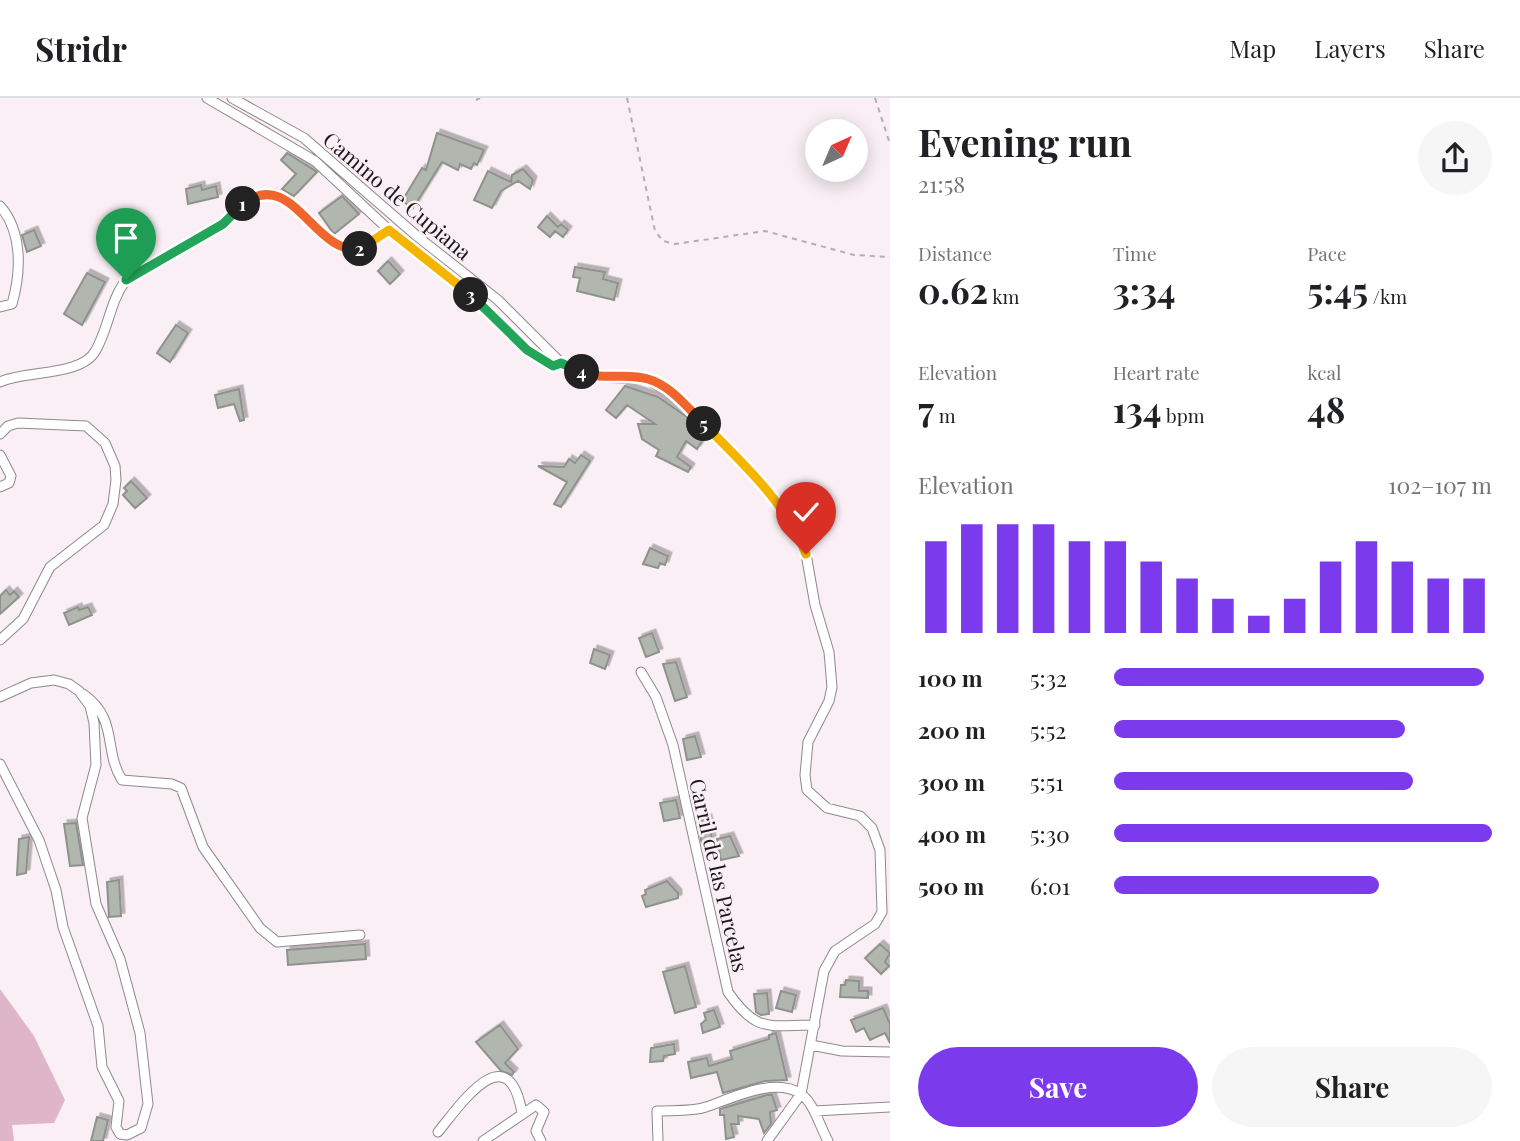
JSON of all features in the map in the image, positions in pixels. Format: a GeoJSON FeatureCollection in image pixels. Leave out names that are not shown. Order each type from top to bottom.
{"type":"FeatureCollection","features":[{"type":"Feature","properties":{"kind":"street","name":"Camino de Cupiana"},"geometry":{"type":"LineString","coordinates":[[207,98],[315,161],[389,230],[485,307],[527,350],[553,366],[561,363]]}},
{"type":"Feature","properties":{"kind":"street","name":"Camino de Cupiana"},"geometry":{"type":"LineString","coordinates":[[232,98],[304,138],[418,237],[498,300],[561,363],[593,377],[648,379],[676,396],[771,494],[795,525],[806,554],[815,606],[829,652],[832,687],[829,701],[808,742],[807,790],[827,808],[859,816],[872,828],[880,850],[882,912],[875,924],[835,951],[824,971],[815,1025]]}},
{"type":"Feature","properties":{"kind":"street"},"geometry":{"type":"LineString","coordinates":[[0,382],[66,369],[85,361],[95,353],[117,292],[126,280],[223,224],[250,199],[275,194],[288,200],[329,240],[346,250],[359,249],[389,230]]}},
{"type":"Feature","properties":{"kind":"street"},"geometry":{"type":"LineString","coordinates":[[0,206],[17,239],[19,263],[12,304],[0,307]]}},
{"type":"Feature","properties":{"kind":"street"},"geometry":{"type":"LineString","coordinates":[[0,434],[8,426],[18,423],[86,426],[106,443],[115,466],[116,480],[113,504],[104,525],[50,567],[23,619],[0,640]]}},
{"type":"Feature","properties":{"kind":"street"},"geometry":{"type":"LineString","coordinates":[[0,455],[11,476],[9,483],[0,487]]}},
{"type":"Feature","properties":{"kind":"street","name":"Carril de las Parcelas"},"geometry":{"type":"LineString","coordinates":[[641,672],[656,697],[673,745],[728,992],[752,1021],[764,1025],[815,1025]]}},
{"type":"Feature","properties":{"kind":"street"},"geometry":{"type":"LineString","coordinates":[[0,697],[31,682],[54,680],[69,684],[96,702],[108,724],[116,770],[122,780],[172,784],[181,788],[203,847],[260,928],[277,942],[360,935]]}},
{"type":"Feature","properties":{"kind":"street"},"geometry":{"type":"LineString","coordinates":[[0,764],[39,840],[63,927],[98,1026],[102,1067],[119,1101],[116,1127],[120,1134],[127,1135],[141,1128],[148,1104],[140,1033],[120,959],[96,904],[82,818],[96,765],[96,742],[90,706],[79,691]]}},
{"type":"Feature","properties":{"kind":"street"},"geometry":{"type":"LineString","coordinates":[[767,1141],[801,1094],[815,1025]]}},
{"type":"Feature","properties":{"kind":"street"},"geometry":{"type":"LineString","coordinates":[[811,1045],[842,1051],[890,1052]]}},
{"type":"Feature","properties":{"kind":"street"},"geometry":{"type":"LineString","coordinates":[[438,1132],[475,1086],[491,1077],[500,1077],[510,1083],[518,1093],[522,1113]]}},
{"type":"Feature","properties":{"kind":"street"},"geometry":{"type":"LineString","coordinates":[[659,1141],[657,1111],[705,1107],[727,1097],[778,1087],[801,1094],[814,1111],[828,1141]]}},
{"type":"Feature","properties":{"kind":"street"},"geometry":{"type":"LineString","coordinates":[[483,1141],[536,1105],[544,1112],[536,1131],[541,1141]]}},
{"type":"Feature","properties":{"kind":"street"},"geometry":{"type":"LineString","coordinates":[[814,1111],[890,1107]]}},
{"type":"Feature","properties":{"kind":"path"},"geometry":{"type":"LineString","coordinates":[[626,98],[655,231],[663,241],[675,244],[765,231],[854,255],[890,257]]}},
{"type":"Feature","properties":{"kind":"path"},"geometry":{"type":"LineString","coordinates":[[875,98],[890,145]]}},
{"type":"Feature","properties":{"kind":"shaded area"},"geometry":{"type":"Polygon","coordinates":[[[0,989],[34,1036],[65,1100],[54,1123],[12,1125],[14,1141],[0,1141],[0,989]]]}},
{"type":"Feature","properties":{"kind":"building"},"geometry":{"type":"Polygon","coordinates":[[[437,133],[484,150],[477,165],[474,163],[471,169],[460,164],[458,170],[442,162],[413,208],[402,201],[422,168],[426,170],[437,133]]]}},
{"type":"Feature","properties":{"kind":"building"},"geometry":{"type":"Polygon","coordinates":[[[287,153],[317,172],[294,196],[282,189],[296,174],[281,160],[287,153]]]}},
{"type":"Feature","properties":{"kind":"building"},"geometry":{"type":"Polygon","coordinates":[[[523,169],[533,180],[530,189],[518,181],[501,191],[492,208],[474,200],[488,171],[511,182],[512,175],[523,169]]]}},
{"type":"Feature","properties":{"kind":"building"},"geometry":{"type":"Polygon","coordinates":[[[201,185],[202,190],[216,186],[218,197],[188,204],[186,189],[201,185]]]}},
{"type":"Feature","properties":{"kind":"building"},"geometry":{"type":"Polygon","coordinates":[[[342,196],[359,214],[334,234],[319,213],[342,196]]]}},
{"type":"Feature","properties":{"kind":"building"},"geometry":{"type":"Polygon","coordinates":[[[547,216],[558,227],[561,224],[568,230],[563,237],[555,231],[550,237],[538,227],[547,216]]]}},
{"type":"Feature","properties":{"kind":"building"},"geometry":{"type":"Polygon","coordinates":[[[34,230],[41,246],[27,252],[22,235],[34,230]]]}},
{"type":"Feature","properties":{"kind":"building"},"geometry":{"type":"Polygon","coordinates":[[[388,261],[400,274],[390,284],[378,271],[388,261]]]}},
{"type":"Feature","properties":{"kind":"building"},"geometry":{"type":"Polygon","coordinates":[[[575,267],[605,272],[603,279],[618,283],[614,300],[577,291],[580,278],[573,277],[575,267]]]}},
{"type":"Feature","properties":{"kind":"building"},"geometry":{"type":"Polygon","coordinates":[[[87,273],[105,282],[82,325],[64,314],[87,273]]]}},
{"type":"Feature","properties":{"kind":"building"},"geometry":{"type":"Polygon","coordinates":[[[176,325],[188,333],[170,362],[157,353],[176,325]]]}},
{"type":"Feature","properties":{"kind":"building"},"geometry":{"type":"Polygon","coordinates":[[[625,386],[658,397],[694,424],[691,428],[704,438],[697,449],[686,441],[677,457],[691,467],[688,472],[656,456],[659,450],[642,439],[638,424],[655,424],[627,405],[616,418],[606,410],[625,386]]]}},
{"type":"Feature","properties":{"kind":"building"},"geometry":{"type":"Polygon","coordinates":[[[239,389],[244,420],[240,421],[234,404],[218,408],[215,395],[239,389]]]}},
{"type":"Feature","properties":{"kind":"building"},"geometry":{"type":"Polygon","coordinates":[[[581,455],[590,461],[561,507],[554,504],[567,482],[538,466],[564,467],[569,459],[575,463],[581,455]]]}},
{"type":"Feature","properties":{"kind":"building"},"geometry":{"type":"Polygon","coordinates":[[[131,481],[147,498],[135,508],[123,495],[127,491],[124,488],[131,481]]]}},
{"type":"Feature","properties":{"kind":"building"},"geometry":{"type":"Polygon","coordinates":[[[650,548],[668,556],[665,565],[660,563],[658,568],[643,564],[650,548]]]}},
{"type":"Feature","properties":{"kind":"building"},"geometry":{"type":"Polygon","coordinates":[[[6,590],[10,595],[14,591],[19,597],[0,614],[0,596],[6,590]]]}},
{"type":"Feature","properties":{"kind":"building"},"geometry":{"type":"Polygon","coordinates":[[[78,607],[79,610],[88,607],[92,615],[69,625],[64,613],[78,607]]]}},
{"type":"Feature","properties":{"kind":"building"},"geometry":{"type":"Polygon","coordinates":[[[652,633],[659,652],[646,657],[639,638],[652,633]]]}},
{"type":"Feature","properties":{"kind":"building"},"geometry":{"type":"Polygon","coordinates":[[[594,649],[610,655],[605,669],[590,663],[594,649]]]}},
{"type":"Feature","properties":{"kind":"building"},"geometry":{"type":"Polygon","coordinates":[[[676,662],[687,697],[675,701],[663,664],[676,662]]]}},
{"type":"Feature","properties":{"kind":"building"},"geometry":{"type":"Polygon","coordinates":[[[695,736],[701,757],[687,760],[683,739],[695,736]]]}},
{"type":"Feature","properties":{"kind":"building"},"geometry":{"type":"Polygon","coordinates":[[[676,800],[680,818],[664,821],[660,803],[676,800]]]}},
{"type":"Feature","properties":{"kind":"building"},"geometry":{"type":"Polygon","coordinates":[[[708,818],[712,839],[702,844],[697,821],[708,818]]]}},
{"type":"Feature","properties":{"kind":"building"},"geometry":{"type":"Polygon","coordinates":[[[76,823],[83,865],[70,866],[64,824],[76,823]]]}},
{"type":"Feature","properties":{"kind":"building"},"geometry":{"type":"Polygon","coordinates":[[[730,836],[739,856],[721,860],[717,839],[730,836]]]}},
{"type":"Feature","properties":{"kind":"building"},"geometry":{"type":"Polygon","coordinates":[[[29,837],[26,873],[17,875],[19,839],[29,837]]]}},
{"type":"Feature","properties":{"kind":"building"},"geometry":{"type":"Polygon","coordinates":[[[119,880],[121,916],[109,917],[107,882],[119,880]]]}},
{"type":"Feature","properties":{"kind":"building"},"geometry":{"type":"Polygon","coordinates":[[[667,881],[678,893],[678,898],[646,907],[642,896],[646,894],[645,890],[667,881]]]}},
{"type":"Feature","properties":{"kind":"building"},"geometry":{"type":"Polygon","coordinates":[[[365,944],[366,959],[288,965],[287,950],[365,944]]]}},
{"type":"Feature","properties":{"kind":"building"},"geometry":{"type":"Polygon","coordinates":[[[880,944],[890,953],[885,962],[889,966],[881,974],[865,958],[880,944]]]}},
{"type":"Feature","properties":{"kind":"building"},"geometry":{"type":"Polygon","coordinates":[[[685,966],[696,1007],[675,1013],[663,972],[685,966]]]}},
{"type":"Feature","properties":{"kind":"building"},"geometry":{"type":"Polygon","coordinates":[[[846,980],[859,981],[859,991],[868,991],[868,998],[840,997],[841,985],[845,985],[846,980]]]}},
{"type":"Feature","properties":{"kind":"building"},"geometry":{"type":"Polygon","coordinates":[[[781,991],[796,995],[792,1012],[776,1008],[781,991]]]}},
{"type":"Feature","properties":{"kind":"building"},"geometry":{"type":"Polygon","coordinates":[[[767,993],[769,1014],[761,1015],[756,1012],[754,994],[767,993]]]}},
{"type":"Feature","properties":{"kind":"building"},"geometry":{"type":"Polygon","coordinates":[[[883,1008],[890,1024],[890,1043],[885,1033],[870,1040],[864,1028],[856,1032],[851,1020],[883,1008]]]}},
{"type":"Feature","properties":{"kind":"building"},"geometry":{"type":"Polygon","coordinates":[[[714,1010],[720,1027],[703,1033],[701,1024],[706,1020],[704,1013],[714,1010]]]}},
{"type":"Feature","properties":{"kind":"building"},"geometry":{"type":"Polygon","coordinates":[[[500,1025],[518,1049],[505,1063],[514,1072],[512,1075],[501,1071],[476,1042],[500,1025]]]}},
{"type":"Feature","properties":{"kind":"building"},"geometry":{"type":"Polygon","coordinates":[[[776,1033],[787,1080],[765,1081],[723,1093],[717,1072],[691,1078],[688,1062],[707,1058],[709,1066],[732,1059],[730,1051],[769,1039],[769,1035],[776,1033]]]}},
{"type":"Feature","properties":{"kind":"building"},"geometry":{"type":"Polygon","coordinates":[[[674,1044],[675,1054],[664,1056],[663,1061],[650,1062],[651,1048],[674,1044]]]}},
{"type":"Feature","properties":{"kind":"building"},"geometry":{"type":"Polygon","coordinates":[[[772,1095],[777,1110],[770,1112],[771,1124],[764,1133],[759,1119],[738,1116],[739,1124],[731,1124],[734,1137],[726,1139],[724,1115],[720,1115],[720,1109],[772,1095]]]}},
{"type":"Feature","properties":{"kind":"building"},"geometry":{"type":"Polygon","coordinates":[[[97,1117],[108,1120],[103,1141],[91,1141],[97,1117]]]}},
{"type":"Feature","properties":{"kind":"route"},"geometry":{"type":"LineString","coordinates":[[126,280],[223,224],[242,205],[261,195],[275,194],[288,200],[329,240],[346,250],[359,249],[389,230],[485,307],[527,350],[553,366],[561,363],[593,377],[648,379],[676,396],[771,494],[795,525],[806,554]]}}]}
